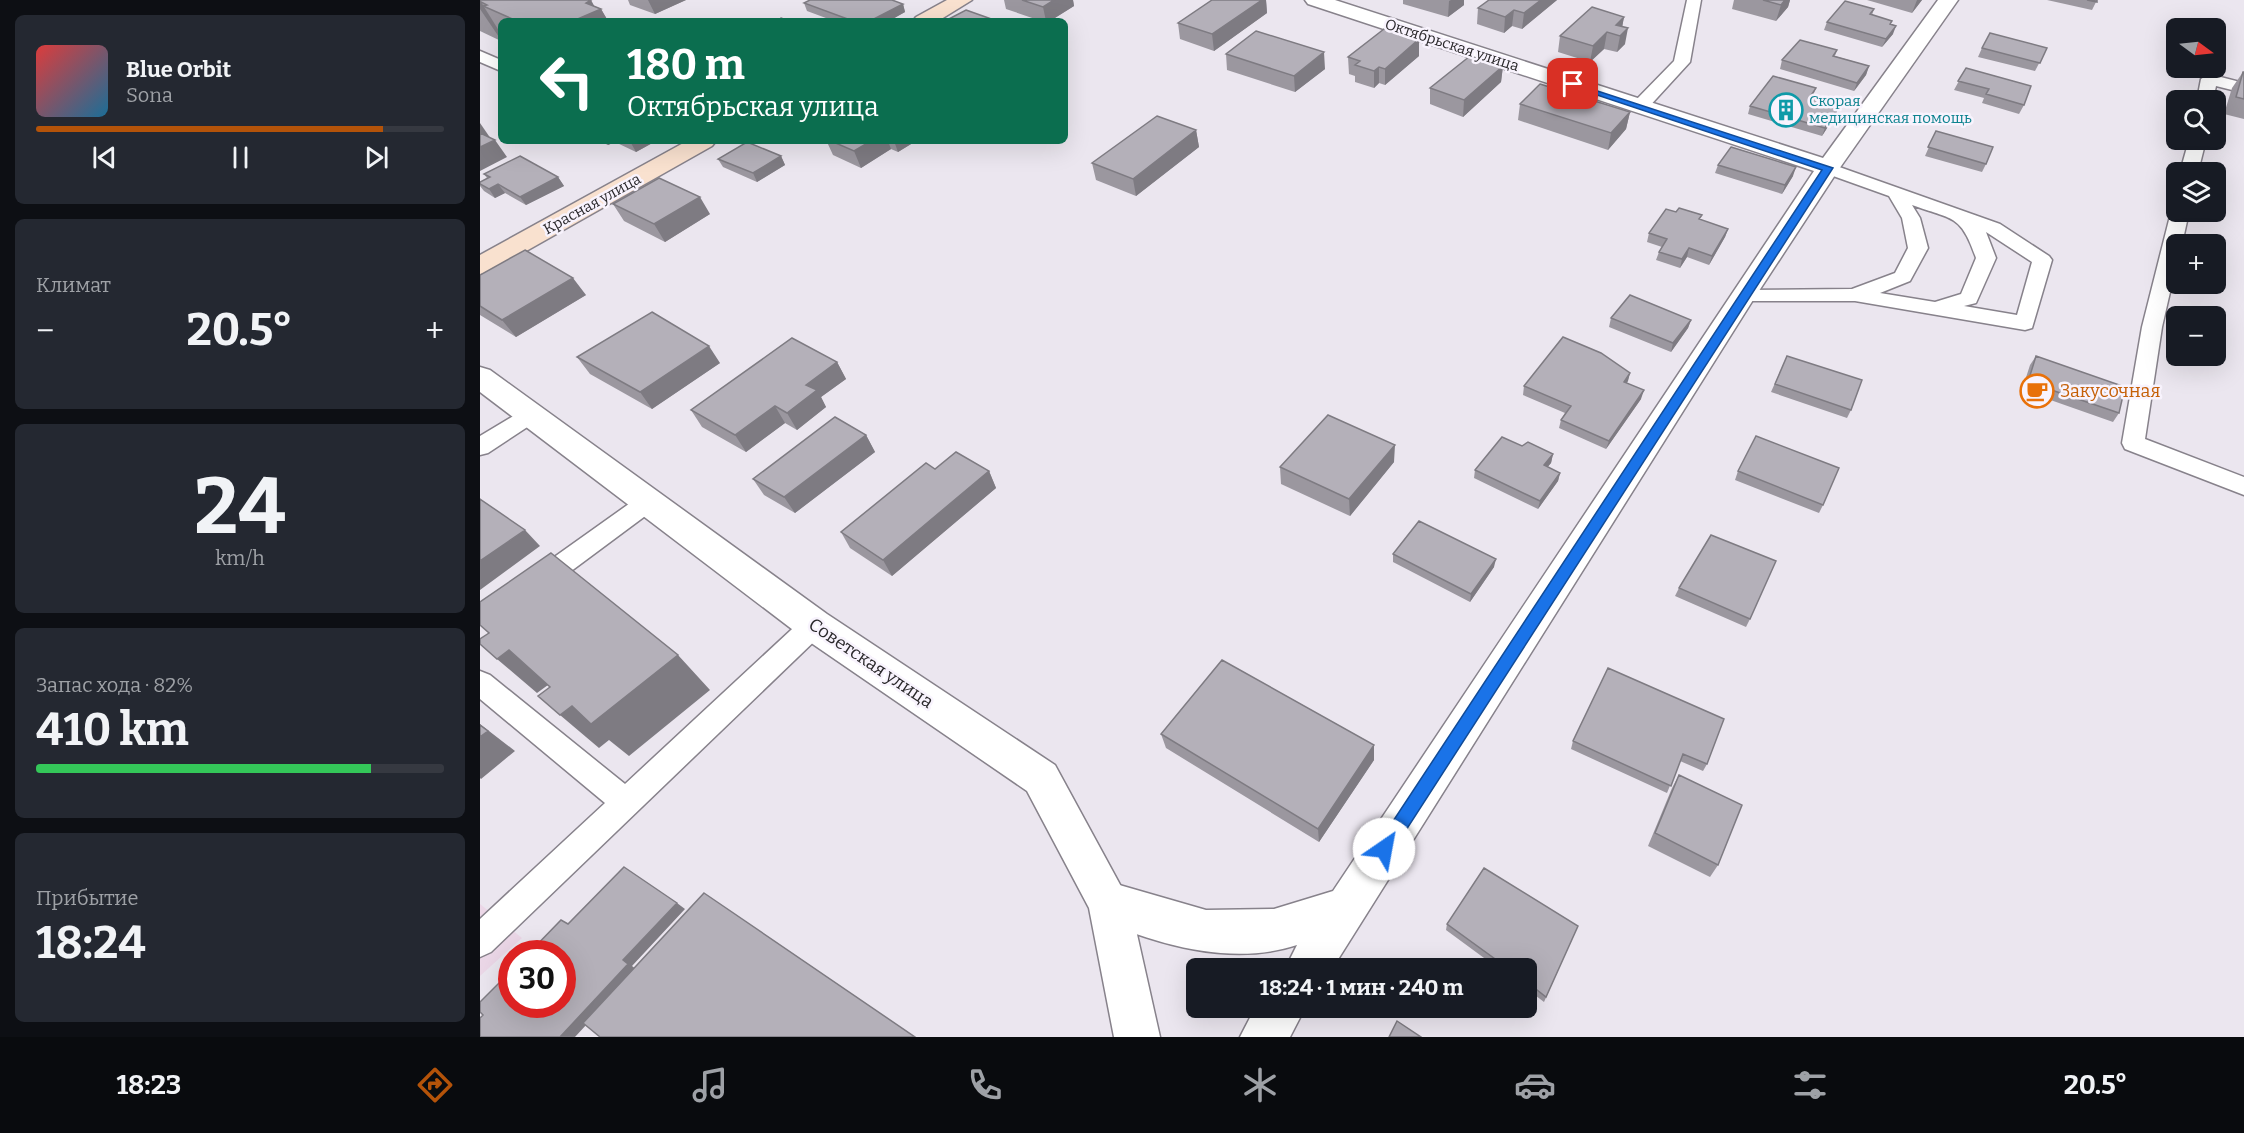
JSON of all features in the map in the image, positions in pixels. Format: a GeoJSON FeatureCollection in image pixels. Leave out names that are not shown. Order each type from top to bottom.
{"type":"FeatureCollection","features":[{"type":"Feature","properties":{"kind":"main road"},"geometry":{"type":"LineString","coordinates":[[929,18],[962,0]]}},
{"type":"Feature","properties":{"kind":"main road","name":"Красная улица"},"geometry":{"type":"LineString","coordinates":[[480,266],[699,144]]}},
{"type":"Feature","properties":{"kind":"street","name":"Октябрьская улица"},"geometry":{"type":"LineString","coordinates":[[1315,0],[1828,168]]}},
{"type":"Feature","properties":{"kind":"street"},"geometry":{"type":"LineString","coordinates":[[1314,958],[1742,296],[1828,168],[1948,0]]}},
{"type":"Feature","properties":{"kind":"street","name":"Советская улица"},"geometry":{"type":"LineString","coordinates":[[480,377],[814,625],[1041,778],[1109,903],[1137,1027],[1137,1037]]}},
{"type":"Feature","properties":{"kind":"street"},"geometry":{"type":"LineString","coordinates":[[1109,903],[1206,932],[1274,931],[1346,908]]}},
{"type":"Feature","properties":{"kind":"street"},"geometry":{"type":"LineString","coordinates":[[1263,1037],[1275,1018]]}},
{"type":"Feature","properties":{"kind":"lane"},"geometry":{"type":"LineString","coordinates":[[1640,106],[1682,62],[1694,0]]}},
{"type":"Feature","properties":{"kind":"lane"},"geometry":{"type":"LineString","coordinates":[[480,56],[498,65]]}},
{"type":"Feature","properties":{"kind":"lane"},"geometry":{"type":"LineString","coordinates":[[2207,90],[2209,79],[2244,88]]}},
{"type":"Feature","properties":{"kind":"lane"},"geometry":{"type":"LineString","coordinates":[[1742,296],[1855,295],[2025,323],[2042,260],[1993,228],[1828,168]]}},
{"type":"Feature","properties":{"kind":"lane"},"geometry":{"type":"LineString","coordinates":[[1855,295],[1903,277],[1918,248],[1911,218],[1896,193]]}},
{"type":"Feature","properties":{"kind":"lane"},"geometry":{"type":"LineString","coordinates":[[1938,308],[1969,298],[1986,258],[1977,232],[1966,218]]}},
{"type":"Feature","properties":{"kind":"lane"},"geometry":{"type":"LineString","coordinates":[[2178,222],[2152,327],[2133,442],[2244,486]]}},
{"type":"Feature","properties":{"kind":"lane"},"geometry":{"type":"LineString","coordinates":[[480,447],[530,414]]}},
{"type":"Feature","properties":{"kind":"lane"},"geometry":{"type":"LineString","coordinates":[[518,597],[648,502]]}},
{"type":"Feature","properties":{"kind":"lane"},"geometry":{"type":"LineString","coordinates":[[480,941],[814,625]]}},
{"type":"Feature","properties":{"kind":"lane"},"geometry":{"type":"LineString","coordinates":[[480,683],[625,802]]}},
{"type":"Feature","properties":{"kind":"shaded area"},"geometry":{"type":"Polygon","coordinates":[[[480,904],[522,938],[520,940],[498,940],[498,960],[480,976],[480,904]]]}},
{"type":"Feature","properties":{"kind":"building"},"geometry":{"type":"Polygon","coordinates":[[[480,0],[591,0],[586,3],[601,9],[580,18],[510,18],[480,3],[480,0]]]}},
{"type":"Feature","properties":{"kind":"building"},"geometry":{"type":"Polygon","coordinates":[[[810,0],[892,0],[903,4],[876,18],[845,18],[804,3],[810,0]]]}},
{"type":"Feature","properties":{"kind":"building"},"geometry":{"type":"Polygon","coordinates":[[[1022,0],[1054,0],[1043,7],[1022,0]]]}},
{"type":"Feature","properties":{"kind":"building"},"geometry":{"type":"Polygon","coordinates":[[[1212,0],[1262,0],[1212,34],[1178,23],[1212,0]]]}},
{"type":"Feature","properties":{"kind":"building"},"geometry":{"type":"Polygon","coordinates":[[[1489,0],[1541,0],[1524,13],[1514,10],[1505,17],[1478,8],[1489,0]]]}},
{"type":"Feature","properties":{"kind":"building"},"geometry":{"type":"Polygon","coordinates":[[[1763,0],[1785,0],[1781,5],[1763,0]]]}},
{"type":"Feature","properties":{"kind":"building"},"geometry":{"type":"Polygon","coordinates":[[[1845,1],[1874,9],[1870,14],[1892,21],[1890,24],[1896,26],[1886,39],[1827,22],[1845,1]]]}},
{"type":"Feature","properties":{"kind":"building"},"geometry":{"type":"Polygon","coordinates":[[[1592,7],[1624,17],[1616,25],[1628,28],[1620,36],[1607,32],[1593,46],[1560,36],[1592,7]]]}},
{"type":"Feature","properties":{"kind":"building"},"geometry":{"type":"Polygon","coordinates":[[[966,10],[989,18],[951,18],[966,10]]]}},
{"type":"Feature","properties":{"kind":"building"},"geometry":{"type":"Polygon","coordinates":[[[1384,29],[1419,39],[1385,69],[1379,67],[1374,71],[1355,65],[1360,61],[1348,57],[1384,29]]]}},
{"type":"Feature","properties":{"kind":"building"},"geometry":{"type":"Polygon","coordinates":[[[1256,31],[1324,52],[1294,76],[1226,54],[1256,31]]]}},
{"type":"Feature","properties":{"kind":"building"},"geometry":{"type":"Polygon","coordinates":[[[1990,33],[2047,48],[2040,63],[1982,48],[1990,33]]]}},
{"type":"Feature","properties":{"kind":"building"},"geometry":{"type":"Polygon","coordinates":[[[1800,40],[1837,50],[1833,56],[1869,66],[1857,83],[1782,60],[1800,40]]]}},
{"type":"Feature","properties":{"kind":"building"},"geometry":{"type":"Polygon","coordinates":[[[1470,56],[1503,66],[1464,100],[1430,88],[1470,56]]]}},
{"type":"Feature","properties":{"kind":"building"},"geometry":{"type":"Polygon","coordinates":[[[1966,68],[2031,86],[2024,105],[1986,94],[1989,89],[1958,81],[1966,68]]]}},
{"type":"Feature","properties":{"kind":"building"},"geometry":{"type":"Polygon","coordinates":[[[2244,72],[2244,99],[2236,97],[2244,72]]]}},
{"type":"Feature","properties":{"kind":"building","name":"Скорая медицинская помощь"},"geometry":{"type":"Polygon","coordinates":[[[1773,76],[1816,88],[1810,97],[1839,106],[1825,128],[1750,106],[1773,76]]]}},
{"type":"Feature","properties":{"kind":"building"},"geometry":{"type":"Polygon","coordinates":[[[1540,84],[1630,112],[1611,133],[1520,104],[1540,84]]]}},
{"type":"Feature","properties":{"kind":"building"},"geometry":{"type":"Polygon","coordinates":[[[1157,116],[1196,130],[1133,179],[1092,163],[1157,116]]]}},
{"type":"Feature","properties":{"kind":"building"},"geometry":{"type":"Polygon","coordinates":[[[1936,131],[1993,147],[1986,164],[1928,147],[1936,131]]]}},
{"type":"Feature","properties":{"kind":"building"},"geometry":{"type":"Polygon","coordinates":[[[480,133],[495,140],[480,147],[480,133]]]}},
{"type":"Feature","properties":{"kind":"building"},"geometry":{"type":"Polygon","coordinates":[[[744,144],[752,144],[781,156],[753,173],[718,159],[744,144]]]}},
{"type":"Feature","properties":{"kind":"building"},"geometry":{"type":"Polygon","coordinates":[[[838,144],[866,144],[854,151],[838,144]]]}},
{"type":"Feature","properties":{"kind":"building"},"geometry":{"type":"Polygon","coordinates":[[[1731,147],[1796,167],[1785,185],[1718,165],[1731,147]]]}},
{"type":"Feature","properties":{"kind":"building"},"geometry":{"type":"Polygon","coordinates":[[[520,156],[558,177],[520,197],[498,184],[489,189],[480,184],[490,177],[484,174],[520,156]]]}},
{"type":"Feature","properties":{"kind":"building"},"geometry":{"type":"Polygon","coordinates":[[[659,178],[700,197],[654,224],[613,204],[659,178]]]}},
{"type":"Feature","properties":{"kind":"building"},"geometry":{"type":"Polygon","coordinates":[[[1679,208],[1702,215],[1699,219],[1728,229],[1712,256],[1689,248],[1682,259],[1659,252],[1667,239],[1649,233],[1666,209],[1676,212],[1679,208]]]}},
{"type":"Feature","properties":{"kind":"building"},"geometry":{"type":"Polygon","coordinates":[[[525,250],[573,278],[502,320],[480,306],[480,275],[525,250]]]}},
{"type":"Feature","properties":{"kind":"building"},"geometry":{"type":"Polygon","coordinates":[[[1630,295],[1691,320],[1673,343],[1611,318],[1630,295]]]}},
{"type":"Feature","properties":{"kind":"building"},"geometry":{"type":"Polygon","coordinates":[[[652,312],[709,346],[640,392],[577,357],[652,312]]]}},
{"type":"Feature","properties":{"kind":"building"},"geometry":{"type":"Polygon","coordinates":[[[1563,337],[1601,353],[1630,373],[1624,382],[1644,390],[1609,441],[1561,420],[1571,406],[1524,386],[1563,337]]]}},
{"type":"Feature","properties":{"kind":"building"},"geometry":{"type":"Polygon","coordinates":[[[792,338],[837,362],[806,385],[817,390],[787,413],[775,406],[735,435],[691,410],[792,338]]]}},
{"type":"Feature","properties":{"kind":"building"},"geometry":{"type":"Polygon","coordinates":[[[1787,356],[1862,380],[1851,410],[1775,384],[1787,356]]]}},
{"type":"Feature","properties":{"kind":"building"},"geometry":{"type":"Polygon","coordinates":[[[2036,356],[2125,387],[2119,413],[2028,382],[2036,356]]]}},
{"type":"Feature","properties":{"kind":"building"},"geometry":{"type":"Polygon","coordinates":[[[1328,415],[1395,445],[1349,499],[1280,467],[1328,415]]]}},
{"type":"Feature","properties":{"kind":"building"},"geometry":{"type":"Polygon","coordinates":[[[835,417],[866,435],[784,497],[753,479],[835,417]]]}},
{"type":"Feature","properties":{"kind":"building"},"geometry":{"type":"Polygon","coordinates":[[[1756,436],[1839,468],[1823,505],[1738,471],[1756,436]]]}},
{"type":"Feature","properties":{"kind":"building"},"geometry":{"type":"Polygon","coordinates":[[[1502,437],[1522,446],[1528,442],[1553,454],[1544,465],[1560,473],[1540,501],[1475,470],[1502,437]]]}},
{"type":"Feature","properties":{"kind":"building"},"geometry":{"type":"Polygon","coordinates":[[[956,452],[989,471],[883,560],[841,532],[926,463],[935,469],[956,452]]]}},
{"type":"Feature","properties":{"kind":"building"},"geometry":{"type":"Polygon","coordinates":[[[480,499],[525,530],[480,561],[480,499]]]}},
{"type":"Feature","properties":{"kind":"building"},"geometry":{"type":"Polygon","coordinates":[[[1419,521],[1496,559],[1471,594],[1393,554],[1419,521]]]}},
{"type":"Feature","properties":{"kind":"building"},"geometry":{"type":"Polygon","coordinates":[[[1711,535],[1776,561],[1750,619],[1679,588],[1711,535]]]}},
{"type":"Feature","properties":{"kind":"building"},"geometry":{"type":"Polygon","coordinates":[[[551,553],[678,655],[591,724],[572,706],[560,715],[538,696],[550,687],[509,650],[497,659],[480,644],[480,639],[489,633],[480,625],[480,602],[551,553]]]}},
{"type":"Feature","properties":{"kind":"building"},"geometry":{"type":"Polygon","coordinates":[[[1222,660],[1374,745],[1318,829],[1161,734],[1222,660]]]}},
{"type":"Feature","properties":{"kind":"building"},"geometry":{"type":"Polygon","coordinates":[[[1608,668],[1724,719],[1707,764],[1683,754],[1671,786],[1573,741],[1608,668]]]}},
{"type":"Feature","properties":{"kind":"building"},"geometry":{"type":"Polygon","coordinates":[[[480,725],[488,731],[480,737],[480,725]]]}},
{"type":"Feature","properties":{"kind":"building"},"geometry":{"type":"Polygon","coordinates":[[[1679,775],[1742,805],[1718,865],[1655,833],[1679,775]]]}},
{"type":"Feature","properties":{"kind":"building"},"geometry":{"type":"Polygon","coordinates":[[[624,867],[677,903],[623,960],[628,964],[560,1037],[480,1037],[480,1018],[483,1015],[480,1012],[480,1002],[498,984],[498,1018],[576,1018],[576,940],[542,940],[561,920],[568,924],[624,867]]]}},
{"type":"Feature","properties":{"kind":"building"},"geometry":{"type":"Polygon","coordinates":[[[1484,868],[1578,926],[1546,997],[1537,990],[1537,958],[1494,958],[1447,924],[1484,868]]]}},
{"type":"Feature","properties":{"kind":"building"},"geometry":{"type":"Polygon","coordinates":[[[704,893],[915,1037],[600,1037],[583,1023],[704,893]]]}},
{"type":"Feature","properties":{"kind":"building"},"geometry":{"type":"Polygon","coordinates":[[[1397,1021],[1421,1037],[1389,1037],[1397,1021]]]}},
{"type":"Feature","properties":{"kind":"place","name":"Скорая медицинская помощь"},"geometry":{"type":"Point","coordinates":[1786,110]}},
{"type":"Feature","properties":{"kind":"place","name":"Закусочная"},"geometry":{"type":"Point","coordinates":[2037,391]}},
{"type":"Feature","properties":{"kind":"route"},"geometry":{"type":"LineString","coordinates":[[1384,849],[1742,296],[1828,168],[1573,84]]}}]}
